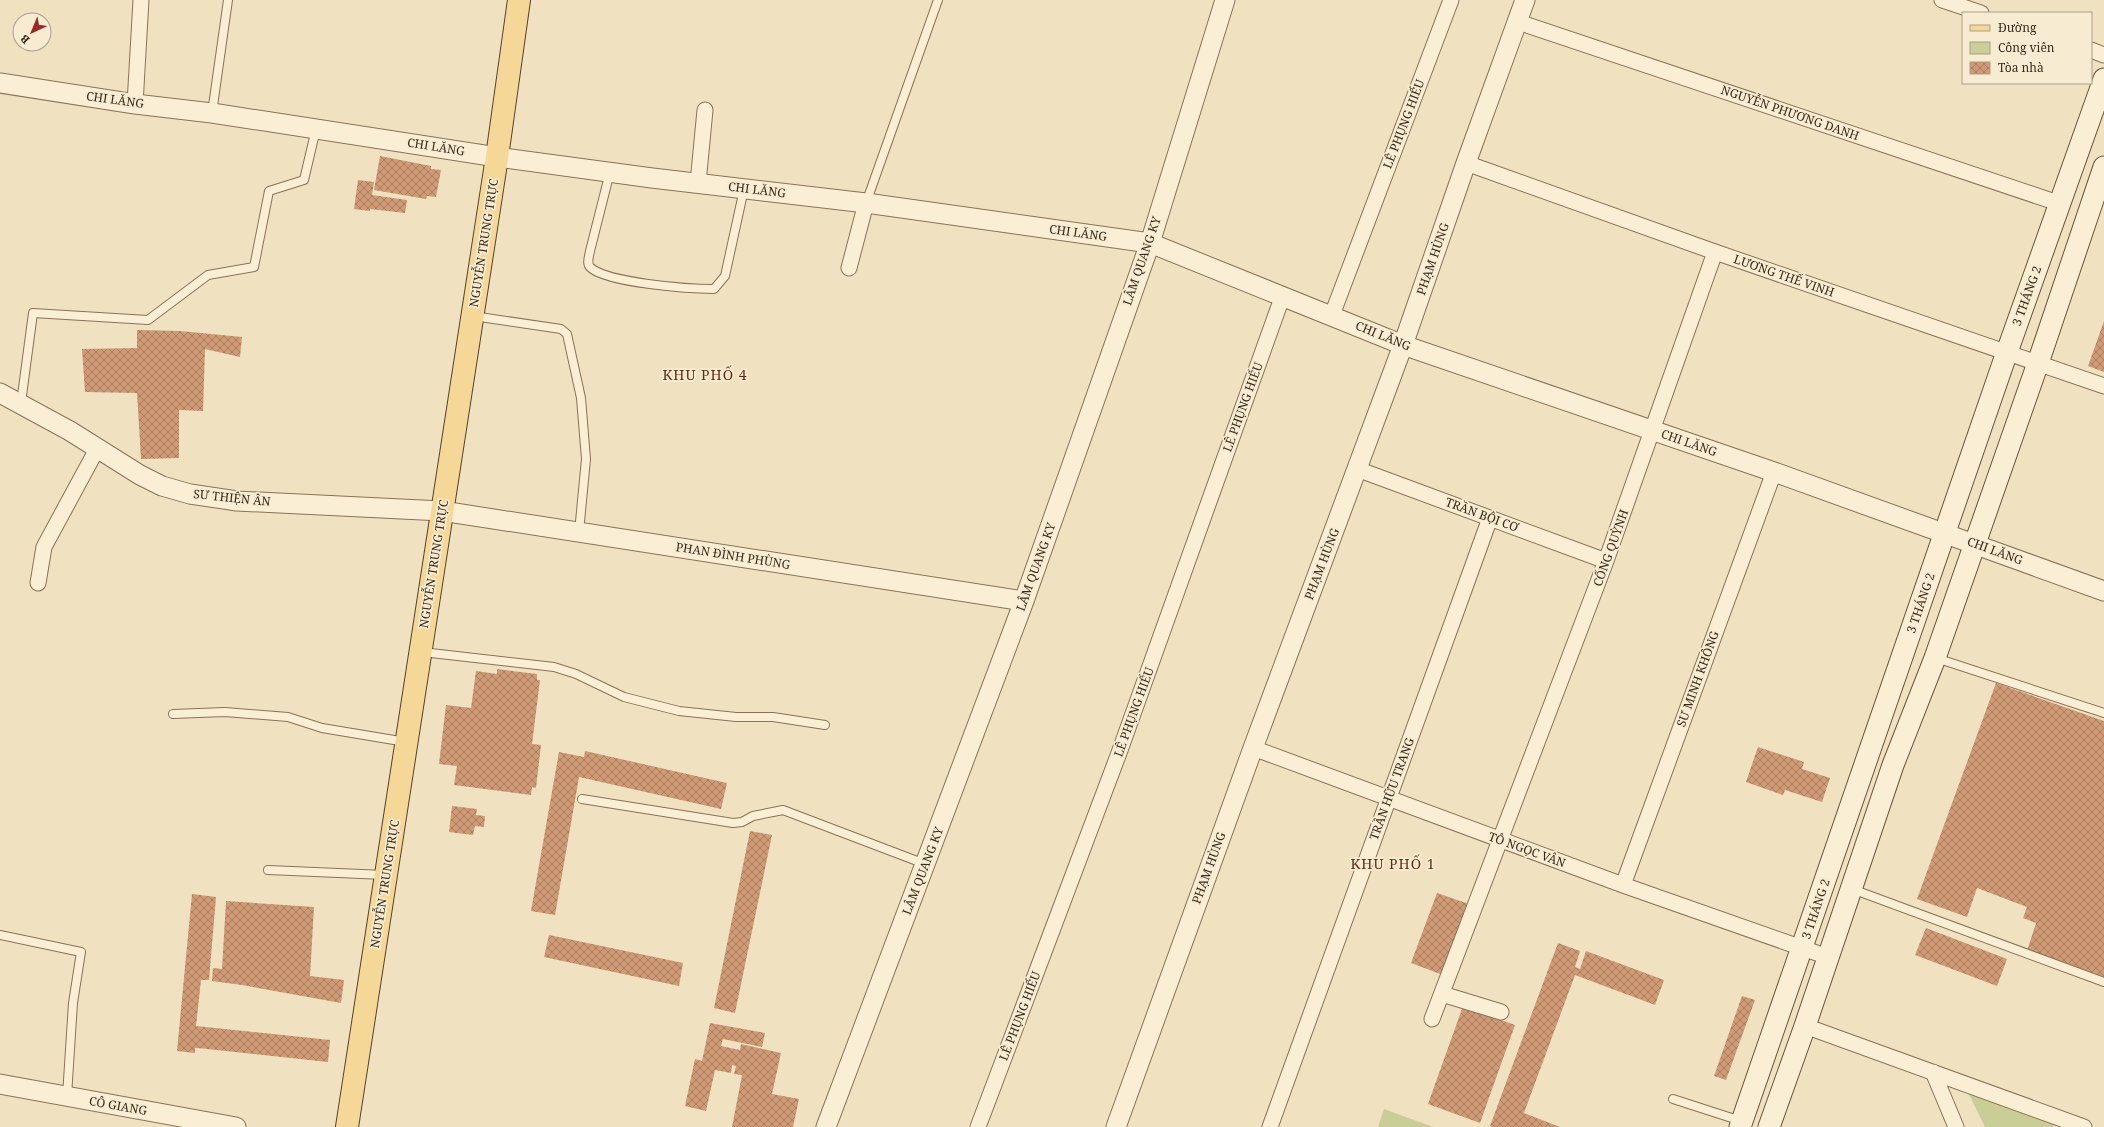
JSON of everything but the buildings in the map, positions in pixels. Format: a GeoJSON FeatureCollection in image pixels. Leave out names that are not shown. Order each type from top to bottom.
{"type":"FeatureCollection","features":[{"type":"Feature","properties":{"kind":"main road","name":"NGUYỄN TRUNG TRỰC"},"geometry":{"type":"LineString","coordinates":[[347,1127],[497,157],[519,0]]}},
{"type":"Feature","properties":{"kind":"main road","name":"3 THÁNG 2"},"geometry":{"type":"LineString","coordinates":[[1741,1124],[1803,948],[2007,352],[2104,79]]}},
{"type":"Feature","properties":{"kind":"main road"},"geometry":{"type":"LineString","coordinates":[[1769,1127],[1805,1026],[1893,765],[1935,658],[1975,544],[2104,167]]}},
{"type":"Feature","properties":{"kind":"street"},"geometry":{"type":"LineString","coordinates":[[136,104],[141,0]]}},
{"type":"Feature","properties":{"kind":"street","name":"LÂM QUANG KY"},"geometry":{"type":"LineString","coordinates":[[826,1127],[1024,601],[1150,243],[1225,0]]}},
{"type":"Feature","properties":{"kind":"street","name":"LÊ PHỤNG HIỂU"},"geometry":{"type":"LineString","coordinates":[[1332,315],[1451,0]]}},
{"type":"Feature","properties":{"kind":"street","name":"PHẠM HÙNG"},"geometry":{"type":"LineString","coordinates":[[1116,1127],[1253,748],[1403,345],[1466,163],[1525,0]]}},
{"type":"Feature","properties":{"kind":"street"},"geometry":{"type":"LineString","coordinates":[[1942,0],[1978,12]]}},
{"type":"Feature","properties":{"kind":"street","name":"NGUYỄN PHƯƠNG DANH"},"geometry":{"type":"LineString","coordinates":[[1518,22],[2060,204]]}},
{"type":"Feature","properties":{"kind":"street"},"geometry":{"type":"LineString","coordinates":[[2092,50],[2104,55]]}},
{"type":"Feature","properties":{"kind":"street","name":"CHI LĂNG"},"geometry":{"type":"LineString","coordinates":[[0,83],[136,104],[212,113],[497,157],[866,203],[1150,243],[1283,295],[1403,345],[1774,472],[2104,591]]}},
{"type":"Feature","properties":{"kind":"street"},"geometry":{"type":"LineString","coordinates":[[698,183],[705,110]]}},
{"type":"Feature","properties":{"kind":"street","name":"LƯƠNG THẾ VINH"},"geometry":{"type":"LineString","coordinates":[[1466,163],[1715,252],[2104,386]]}},
{"type":"Feature","properties":{"kind":"street"},"geometry":{"type":"LineString","coordinates":[[849,268],[866,203]]}},
{"type":"Feature","properties":{"kind":"street","name":"CỐNG QUỲNH"},"geometry":{"type":"LineString","coordinates":[[1432,1019],[1501,841],[1654,431],[1715,252]]}},
{"type":"Feature","properties":{"kind":"street","name":"LÊ PHỤNG HIỂU"},"geometry":{"type":"LineString","coordinates":[[978,1127],[1119,753],[1283,295]]}},
{"type":"Feature","properties":{"kind":"street","name":"SƯ THIỆN ÂN"},"geometry":{"type":"LineString","coordinates":[[0,393],[21,403],[140,475],[162,486],[190,494],[231,500],[442,511]]}},
{"type":"Feature","properties":{"kind":"street"},"geometry":{"type":"LineString","coordinates":[[38,583],[44,547],[97,449]]}},
{"type":"Feature","properties":{"kind":"street","name":"TRẦN BỘI CƠ"},"geometry":{"type":"LineString","coordinates":[[1357,469],[1606,561]]}},
{"type":"Feature","properties":{"kind":"street","name":"SƯ MINH KHÔNG"},"geometry":{"type":"LineString","coordinates":[[1623,885],[1774,472]]}},
{"type":"Feature","properties":{"kind":"street","name":"PHAN ĐÌNH PHÙNG"},"geometry":{"type":"LineString","coordinates":[[442,511],[1024,601]]}},
{"type":"Feature","properties":{"kind":"street","name":"TRẦN HỮU TRANG"},"geometry":{"type":"LineString","coordinates":[[1270,1127],[1490,518]]}},
{"type":"Feature","properties":{"kind":"street","name":"TÔ NGỌC VÂN"},"geometry":{"type":"LineString","coordinates":[[1253,748],[1501,841],[1828,957]]}},
{"type":"Feature","properties":{"kind":"street"},"geometry":{"type":"LineString","coordinates":[[1442,994],[1501,1012]]}},
{"type":"Feature","properties":{"kind":"street"},"geometry":{"type":"LineString","coordinates":[[1805,1026],[1932,1072],[2061,1123],[2084,1127]]}},
{"type":"Feature","properties":{"kind":"street"},"geometry":{"type":"LineString","coordinates":[[1932,1072],[1956,1127]]}},
{"type":"Feature","properties":{"kind":"street","name":"CÔ GIANG"},"geometry":{"type":"LineString","coordinates":[[0,1084],[236,1127]]}},
{"type":"Feature","properties":{"kind":"lane"},"geometry":{"type":"LineString","coordinates":[[212,113],[228,0]]}},
{"type":"Feature","properties":{"kind":"lane"},"geometry":{"type":"LineString","coordinates":[[866,203],[938,0]]}},
{"type":"Feature","properties":{"kind":"lane"},"geometry":{"type":"LineString","coordinates":[[21,403],[34,313],[148,320],[208,275],[254,267],[269,191],[304,180],[316,129]]}},
{"type":"Feature","properties":{"kind":"lane"},"geometry":{"type":"LineString","coordinates":[[610,172],[590,251],[588,263],[590,268],[603,274],[629,280],[685,289],[714,289],[725,276],[744,188]]}},
{"type":"Feature","properties":{"kind":"lane"},"geometry":{"type":"LineString","coordinates":[[472,316],[561,329],[567,334],[581,398],[586,459],[579,533]]}},
{"type":"Feature","properties":{"kind":"lane"},"geometry":{"type":"LineString","coordinates":[[420,652],[554,667],[576,674],[624,697],[679,711],[736,718],[773,717],[825,725]]}},
{"type":"Feature","properties":{"kind":"lane"},"geometry":{"type":"LineString","coordinates":[[1935,658],[2104,713]]}},
{"type":"Feature","properties":{"kind":"lane"},"geometry":{"type":"LineString","coordinates":[[173,714],[225,712],[288,717],[322,728],[406,742]]}},
{"type":"Feature","properties":{"kind":"lane"},"geometry":{"type":"LineString","coordinates":[[582,799],[733,823],[742,822],[753,816],[783,810],[925,864]]}},
{"type":"Feature","properties":{"kind":"lane"},"geometry":{"type":"LineString","coordinates":[[268,870],[386,875]]}},
{"type":"Feature","properties":{"kind":"lane"},"geometry":{"type":"LineString","coordinates":[[1851,889],[2104,982]]}},
{"type":"Feature","properties":{"kind":"lane"},"geometry":{"type":"LineString","coordinates":[[0,935],[81,952],[73,1003],[67,1096]]}},
{"type":"Feature","properties":{"kind":"lane"},"geometry":{"type":"LineString","coordinates":[[1673,1099],[1741,1124]]}},
{"type":"Feature","properties":{"kind":"green space"},"geometry":{"type":"Polygon","coordinates":[[[1964,1084],[2056,1119],[2053,1127],[1985,1127],[1964,1084]]]}},
{"type":"Feature","properties":{"kind":"green space"},"geometry":{"type":"Polygon","coordinates":[[[1384,1109],[1433,1127],[1378,1127],[1384,1109]]]}},
{"type":"Feature","properties":{"kind":"district","name":"KHU PHỐ 4"},"geometry":{"type":"Point","coordinates":[705,375]}},
{"type":"Feature","properties":{"kind":"district","name":"KHU PHỐ 1"},"geometry":{"type":"Point","coordinates":[1393,864]}}]}
